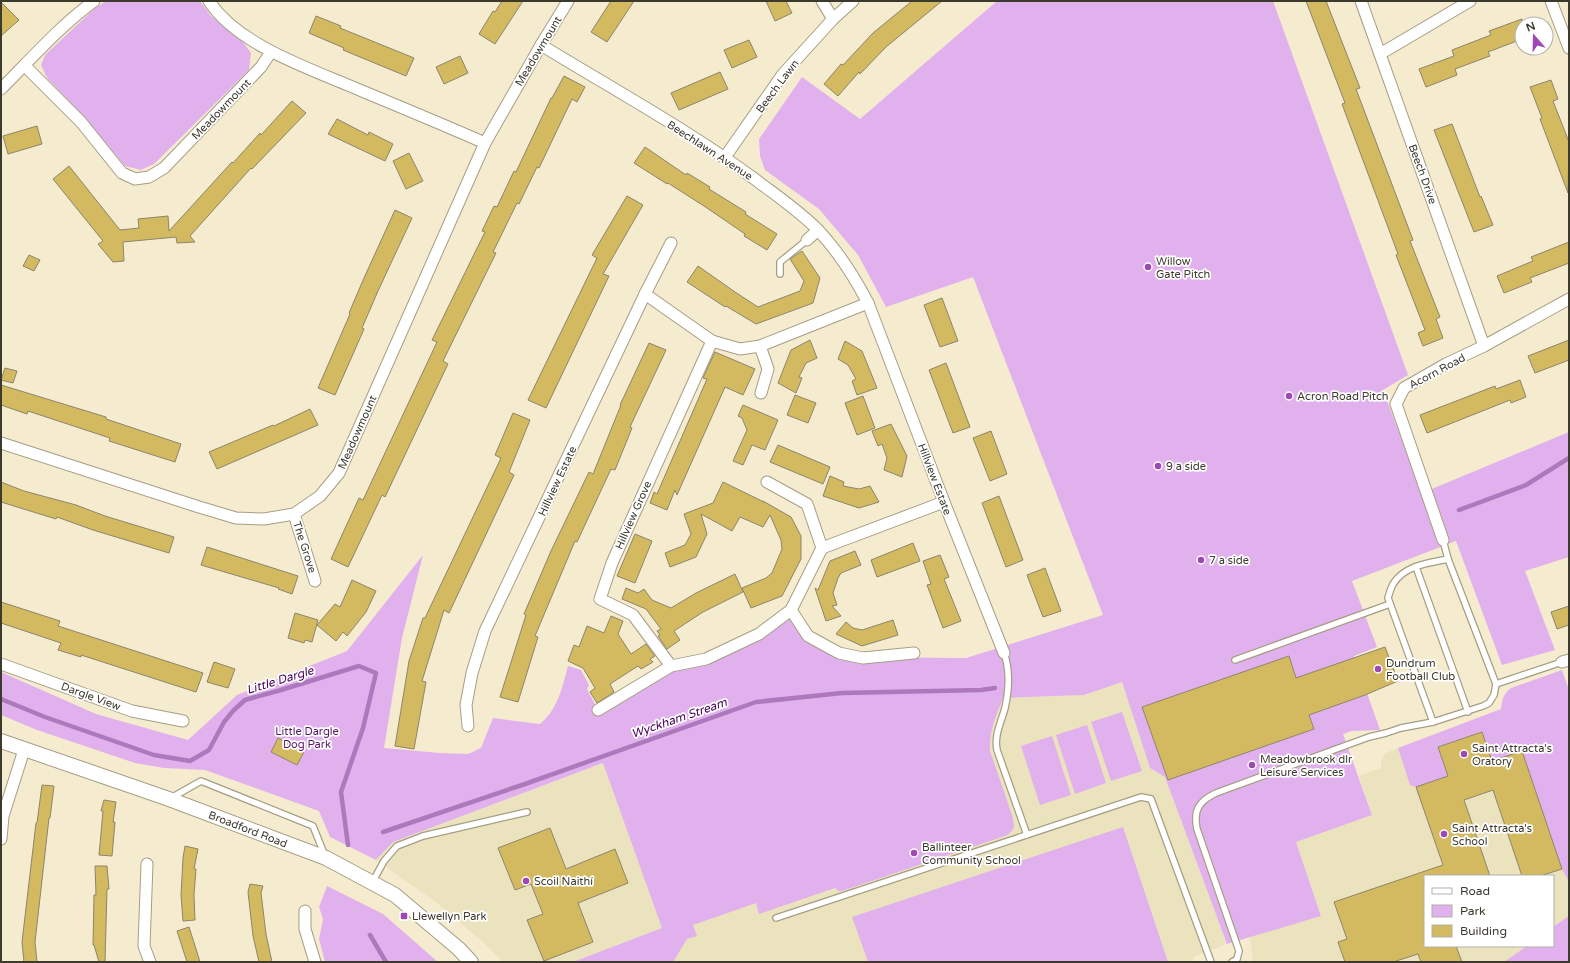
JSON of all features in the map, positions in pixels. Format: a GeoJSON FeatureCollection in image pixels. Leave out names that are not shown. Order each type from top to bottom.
{"type":"FeatureCollection","features":[{"type":"Feature","properties":{"kind":"street"},"geometry":{"type":"LineString","coordinates":[[1,89],[25,66],[80,5],[94,1]]}},
{"type":"Feature","properties":{"kind":"street"},"geometry":{"type":"LineString","coordinates":[[209,1],[214,9],[239,31],[271,52],[485,143]]}},
{"type":"Feature","properties":{"kind":"street","name":"Meadowmount"},"geometry":{"type":"LineString","coordinates":[[1,443],[236,518],[264,519],[294,514],[320,496],[339,473],[485,143],[568,1]]}},
{"type":"Feature","properties":{"kind":"street"},"geometry":{"type":"LineString","coordinates":[[822,1],[832,19]]}},
{"type":"Feature","properties":{"kind":"street","name":"Beech Lawn"},"geometry":{"type":"LineString","coordinates":[[725,157],[783,74],[832,19],[853,1]]}},
{"type":"Feature","properties":{"kind":"street","name":"Beech Drive"},"geometry":{"type":"LineString","coordinates":[[1361,1],[1484,346]]}},
{"type":"Feature","properties":{"kind":"street"},"geometry":{"type":"LineString","coordinates":[[1380,54],[1470,1]]}},
{"type":"Feature","properties":{"kind":"street"},"geometry":{"type":"LineString","coordinates":[[1551,1],[1569,48]]}},
{"type":"Feature","properties":{"kind":"street","name":"Beechlawn Avenue"},"geometry":{"type":"LineString","coordinates":[[541,45],[725,157],[801,213],[818,230],[846,263],[868,303]]}},
{"type":"Feature","properties":{"kind":"street","name":"Meadowmount"},"geometry":{"type":"LineString","coordinates":[[25,66],[81,122],[122,173],[135,179],[150,177],[164,168],[261,68],[271,52]]}},
{"type":"Feature","properties":{"kind":"street"},"geometry":{"type":"LineString","coordinates":[[807,240],[818,230]]}},
{"type":"Feature","properties":{"kind":"street","name":"Hillview Estate"},"geometry":{"type":"LineString","coordinates":[[468,726],[466,705],[472,673],[485,631],[671,242]]}},
{"type":"Feature","properties":{"kind":"street"},"geometry":{"type":"LineString","coordinates":[[645,294],[712,341],[740,349],[760,346],[868,303]]}},
{"type":"Feature","properties":{"kind":"street","name":"Acorn Road"},"geometry":{"type":"LineString","coordinates":[[1443,540],[1396,404],[1404,388],[1446,364],[1484,346],[1569,300]]}},
{"type":"Feature","properties":{"kind":"street","name":"Hillview Estate"},"geometry":{"type":"LineString","coordinates":[[868,303],[944,502],[1004,653]]}},
{"type":"Feature","properties":{"kind":"street","name":"Hillview Grove"},"geometry":{"type":"LineString","coordinates":[[671,666],[633,615],[600,599],[612,563],[712,341]]}},
{"type":"Feature","properties":{"kind":"street"},"geometry":{"type":"LineString","coordinates":[[760,346],[768,369],[761,393]]}},
{"type":"Feature","properties":{"kind":"street"},"geometry":{"type":"LineString","coordinates":[[766,482],[807,504],[822,548]]}},
{"type":"Feature","properties":{"kind":"street"},"geometry":{"type":"LineString","coordinates":[[598,710],[671,666],[708,658],[759,634],[791,610],[822,548],[944,502]]}},
{"type":"Feature","properties":{"kind":"street","name":"The Grove"},"geometry":{"type":"LineString","coordinates":[[294,514],[315,581]]}},
{"type":"Feature","properties":{"kind":"street"},"geometry":{"type":"LineString","coordinates":[[791,610],[808,636],[839,653],[863,658],[914,653]]}},
{"type":"Feature","properties":{"kind":"street","name":"Dargle View"},"geometry":{"type":"LineString","coordinates":[[1,664],[132,711],[183,721]]}},
{"type":"Feature","properties":{"kind":"street","name":"Broadford Road"},"geometry":{"type":"LineString","coordinates":[[1,742],[168,799],[326,858],[395,895],[459,949],[471,962]]}},
{"type":"Feature","properties":{"kind":"street"},"geometry":{"type":"LineString","coordinates":[[1,839],[3,816],[24,750]]}},
{"type":"Feature","properties":{"kind":"street"},"geometry":{"type":"LineString","coordinates":[[147,864],[144,946],[150,962]]}},
{"type":"Feature","properties":{"kind":"street"},"geometry":{"type":"LineString","coordinates":[[305,911],[305,929],[315,962]]}},
{"type":"Feature","properties":{"kind":"lane"},"geometry":{"type":"LineString","coordinates":[[780,274],[780,262],[807,240]]}},
{"type":"Feature","properties":{"kind":"lane"},"geometry":{"type":"LineString","coordinates":[[1232,962],[1237,959],[1239,951],[1197,829],[1196,817],[1200,804],[1207,798],[1216,794],[1369,737],[1468,712],[1489,703],[1494,695],[1496,684],[1448,559],[1443,540]]}},
{"type":"Feature","properties":{"kind":"lane"},"geometry":{"type":"LineString","coordinates":[[1433,722],[1388,598],[1393,584],[1404,571],[1416,566],[1448,559]]}},
{"type":"Feature","properties":{"kind":"lane"},"geometry":{"type":"LineString","coordinates":[[1416,566],[1468,712]]}},
{"type":"Feature","properties":{"kind":"lane"},"geometry":{"type":"LineString","coordinates":[[1235,660],[1390,604]]}},
{"type":"Feature","properties":{"kind":"lane"},"geometry":{"type":"LineString","coordinates":[[1004,653],[1009,667],[1007,698],[995,740],[997,750],[1026,834]]}},
{"type":"Feature","properties":{"kind":"lane"},"geometry":{"type":"LineString","coordinates":[[1496,684],[1566,661]]}},
{"type":"Feature","properties":{"kind":"lane"},"geometry":{"type":"LineString","coordinates":[[168,799],[202,781],[313,826],[326,858]]}},
{"type":"Feature","properties":{"kind":"lane"},"geometry":{"type":"LineString","coordinates":[[776,918],[1141,797],[1151,799],[1211,962]]}},
{"type":"Feature","properties":{"kind":"lane"},"geometry":{"type":"LineString","coordinates":[[372,883],[384,861],[397,846],[423,836],[528,812]]}},
{"type":"Feature","properties":{"kind":"shaded area","name":"Ballinteer Community School"},"geometry":{"type":"Polygon","coordinates":[[[1122,682],[1150,768],[1165,777],[1227,944],[1193,957],[1194,962],[503,962],[484,943],[437,903],[376,860],[393,842],[719,720],[1007,698],[1084,695],[1122,682]]]}},
{"type":"Feature","properties":{"kind":"shaded area","name":"Saint Attracta's School"},"geometry":{"type":"Polygon","coordinates":[[[1513,705],[1569,826],[1569,918],[1554,928],[1554,875],[1424,875],[1424,947],[1527,947],[1505,962],[1253,962],[1250,936],[1321,916],[1296,842],[1372,815],[1359,776],[1381,768],[1383,756],[1388,752],[1513,705]]]}},
{"type":"Feature","properties":{"kind":"green space"},"geometry":{"type":"Polygon","coordinates":[[[106,1],[200,1],[211,16],[243,42],[251,53],[249,70],[154,164],[141,170],[125,166],[87,120],[47,78],[41,65],[45,55],[95,8],[106,1]]]}},
{"type":"Feature","properties":{"kind":"green space","name":"Little Dargle Dog Park"},"geometry":{"type":"Polygon","coordinates":[[[997,1],[1273,1],[1408,375],[1383,390],[1422,493],[1569,432],[1569,557],[1525,571],[1555,650],[1502,665],[1456,541],[1352,581],[1377,647],[1354,656],[1380,730],[1352,731],[1343,734],[1372,815],[1296,842],[1321,916],[1227,944],[1165,777],[1150,768],[1122,682],[1084,695],[1003,698],[992,730],[990,751],[1013,818],[1014,828],[1008,835],[842,891],[838,891],[835,888],[759,914],[756,903],[693,925],[697,936],[687,939],[673,962],[573,962],[662,928],[603,763],[393,842],[376,860],[330,837],[319,811],[205,770],[164,768],[135,763],[37,730],[1,715],[1,672],[96,714],[188,740],[237,695],[347,651],[423,555],[402,638],[384,748],[468,754],[481,748],[493,718],[540,724],[555,705],[568,666],[581,670],[589,685],[587,689],[596,706],[635,685],[708,658],[790,614],[838,657],[966,658],[1103,615],[973,277],[886,307],[858,255],[819,209],[765,170],[760,156],[759,139],[802,77],[860,119],[997,1]]]}},
{"type":"Feature","properties":{"kind":"green space"},"geometry":{"type":"Polygon","coordinates":[[[1562,670],[1569,690],[1569,882],[1562,869],[1522,751],[1492,761],[1481,732],[1438,747],[1448,776],[1416,787],[1410,785],[1398,748],[1501,709],[1503,697],[1511,688],[1562,670]]]}},
{"type":"Feature","properties":{"kind":"green space"},"geometry":{"type":"Polygon","coordinates":[[[1122,712],[1142,771],[1111,781],[1091,722],[1122,712]]]}},
{"type":"Feature","properties":{"kind":"green space"},"geometry":{"type":"Polygon","coordinates":[[[1087,725],[1106,783],[1075,794],[1056,735],[1087,725]]]}},
{"type":"Feature","properties":{"kind":"green space"},"geometry":{"type":"Polygon","coordinates":[[[1052,736],[1071,795],[1040,805],[1021,746],[1052,736]]]}},
{"type":"Feature","properties":{"kind":"green space"},"geometry":{"type":"Polygon","coordinates":[[[1123,827],[1168,962],[868,962],[852,917],[1123,827]]]}},
{"type":"Feature","properties":{"kind":"green space"},"geometry":{"type":"Polygon","coordinates":[[[327,886],[383,914],[438,962],[325,962],[319,939],[323,919],[319,907],[327,886]]]}},
{"type":"Feature","properties":{"kind":"green space"},"geometry":{"type":"Polygon","coordinates":[[[1569,916],[1569,962],[1504,962],[1526,947],[1554,947],[1554,926],[1569,916]]]}},
{"type":"Feature","properties":{"kind":"building"},"geometry":{"type":"Polygon","coordinates":[[[502,1],[523,1],[495,44],[479,34],[493,11],[495,12],[502,1]]]}},
{"type":"Feature","properties":{"kind":"building"},"geometry":{"type":"Polygon","coordinates":[[[611,1],[634,1],[607,42],[591,32],[611,1]]]}},
{"type":"Feature","properties":{"kind":"building"},"geometry":{"type":"Polygon","coordinates":[[[766,1],[786,1],[792,13],[775,21],[766,1]]]}},
{"type":"Feature","properties":{"kind":"building"},"geometry":{"type":"Polygon","coordinates":[[[912,1],[942,1],[886,47],[860,74],[859,72],[838,96],[824,84],[841,64],[843,65],[873,33],[912,1]]]}},
{"type":"Feature","properties":{"kind":"building"},"geometry":{"type":"Polygon","coordinates":[[[1306,1],[1326,1],[1360,88],[1356,89],[1413,240],[1410,241],[1440,317],[1436,319],[1443,338],[1423,346],[1418,333],[1425,330],[1396,255],[1398,254],[1342,104],[1345,103],[1306,1]]]}},
{"type":"Feature","properties":{"kind":"building"},"geometry":{"type":"Polygon","coordinates":[[[1,2],[19,20],[1,36],[1,2]]]}},
{"type":"Feature","properties":{"kind":"building"},"geometry":{"type":"Polygon","coordinates":[[[316,16],[341,26],[340,28],[414,58],[406,76],[343,50],[344,48],[309,33],[316,16]]]}},
{"type":"Feature","properties":{"kind":"building"},"geometry":{"type":"Polygon","coordinates":[[[1514,22],[1514,42],[1488,52],[1490,56],[1455,69],[1457,75],[1426,87],[1419,69],[1454,56],[1452,50],[1491,35],[1489,31],[1514,22]]]}},
{"type":"Feature","properties":{"kind":"building"},"geometry":{"type":"Polygon","coordinates":[[[749,40],[757,57],[732,68],[724,50],[749,40]]]}},
{"type":"Feature","properties":{"kind":"building"},"geometry":{"type":"Polygon","coordinates":[[[460,56],[468,73],[444,84],[436,67],[460,56]]]}},
{"type":"Feature","properties":{"kind":"building"},"geometry":{"type":"Polygon","coordinates":[[[720,72],[728,89],[679,110],[671,93],[720,72]]]}},
{"type":"Feature","properties":{"kind":"building"},"geometry":{"type":"Polygon","coordinates":[[[564,76],[585,87],[577,102],[572,99],[539,168],[537,167],[519,204],[517,203],[493,252],[496,253],[443,361],[448,364],[385,497],[382,495],[348,567],[331,559],[359,498],[363,500],[437,342],[432,340],[485,232],[482,231],[494,206],[497,207],[514,171],[516,172],[551,98],[564,76]]]}},
{"type":"Feature","properties":{"kind":"building"},"geometry":{"type":"Polygon","coordinates":[[[1551,80],[1558,99],[1553,101],[1569,142],[1568,193],[1540,119],[1542,118],[1530,87],[1551,80]]]}},
{"type":"Feature","properties":{"kind":"building"},"geometry":{"type":"Polygon","coordinates":[[[292,101],[306,113],[252,169],[251,168],[190,236],[195,242],[177,243],[176,237],[123,242],[124,261],[113,262],[98,244],[103,241],[53,179],[69,166],[120,230],[139,228],[138,219],[168,216],[169,231],[232,162],[233,163],[260,133],[261,135],[292,101]]]}},
{"type":"Feature","properties":{"kind":"building"},"geometry":{"type":"Polygon","coordinates":[[[337,119],[368,135],[369,132],[393,144],[385,161],[328,134],[337,119]]]}},
{"type":"Feature","properties":{"kind":"building"},"geometry":{"type":"Polygon","coordinates":[[[1452,124],[1480,197],[1481,196],[1493,225],[1474,232],[1434,130],[1452,124]]]}},
{"type":"Feature","properties":{"kind":"building"},"geometry":{"type":"Polygon","coordinates":[[[37,126],[42,144],[8,154],[3,136],[37,126]]]}},
{"type":"Feature","properties":{"kind":"building"},"geometry":{"type":"Polygon","coordinates":[[[645,147],[686,175],[687,173],[710,187],[709,189],[746,212],[745,214],[777,234],[767,250],[744,236],[745,234],[704,206],[634,163],[645,147]]]}},
{"type":"Feature","properties":{"kind":"building"},"geometry":{"type":"Polygon","coordinates":[[[409,153],[423,181],[406,189],[393,161],[409,153]]]}},
{"type":"Feature","properties":{"kind":"building"},"geometry":{"type":"Polygon","coordinates":[[[627,196],[643,205],[603,274],[609,276],[546,408],[528,400],[597,258],[592,255],[627,196]]]}},
{"type":"Feature","properties":{"kind":"building"},"geometry":{"type":"Polygon","coordinates":[[[395,210],[412,218],[378,291],[362,328],[364,329],[335,395],[318,388],[364,278],[395,210]]]}},
{"type":"Feature","properties":{"kind":"building"},"geometry":{"type":"Polygon","coordinates":[[[1569,242],[1569,263],[1530,278],[1532,282],[1504,293],[1497,276],[1533,261],[1531,257],[1569,242]]]}},
{"type":"Feature","properties":{"kind":"building"},"geometry":{"type":"Polygon","coordinates":[[[802,251],[820,278],[813,303],[756,324],[726,306],[725,307],[687,282],[698,266],[758,307],[800,291],[804,281],[790,259],[802,251]]]}},
{"type":"Feature","properties":{"kind":"building"},"geometry":{"type":"Polygon","coordinates":[[[29,255],[40,260],[34,271],[23,266],[29,255]]]}},
{"type":"Feature","properties":{"kind":"building"},"geometry":{"type":"Polygon","coordinates":[[[942,298],[958,341],[940,347],[924,305],[942,298]]]}},
{"type":"Feature","properties":{"kind":"building"},"geometry":{"type":"Polygon","coordinates":[[[810,340],[817,358],[806,363],[799,377],[802,378],[796,393],[778,383],[791,350],[810,340]]]}},
{"type":"Feature","properties":{"kind":"building"},"geometry":{"type":"Polygon","coordinates":[[[1569,340],[1569,360],[1535,373],[1528,356],[1569,340]]]}},
{"type":"Feature","properties":{"kind":"building"},"geometry":{"type":"Polygon","coordinates":[[[845,341],[862,351],[877,388],[857,395],[852,381],[856,379],[848,365],[838,359],[845,341]]]}},
{"type":"Feature","properties":{"kind":"building"},"geometry":{"type":"Polygon","coordinates":[[[649,343],[666,350],[630,427],[632,428],[615,470],[611,469],[577,542],[575,541],[535,636],[538,637],[518,702],[500,697],[526,615],[524,614],[551,551],[589,472],[593,474],[620,405],[649,343]]]}},
{"type":"Feature","properties":{"kind":"building"},"geometry":{"type":"Polygon","coordinates":[[[715,352],[755,369],[743,395],[725,387],[677,495],[675,490],[667,510],[650,503],[654,492],[657,494],[707,379],[703,378],[715,352]]]}},
{"type":"Feature","properties":{"kind":"building"},"geometry":{"type":"Polygon","coordinates":[[[946,363],[970,427],[953,433],[929,370],[946,363]]]}},
{"type":"Feature","properties":{"kind":"building"},"geometry":{"type":"Polygon","coordinates":[[[5,368],[17,371],[13,383],[1,380],[5,368]]]}},
{"type":"Feature","properties":{"kind":"building"},"geometry":{"type":"Polygon","coordinates":[[[1520,380],[1526,397],[1511,403],[1510,400],[1427,433],[1420,415],[1495,386],[1496,389],[1520,380]]]}},
{"type":"Feature","properties":{"kind":"building"},"geometry":{"type":"Polygon","coordinates":[[[1,385],[106,417],[106,419],[181,444],[175,462],[109,441],[110,438],[28,411],[27,414],[1,405],[1,385]]]}},
{"type":"Feature","properties":{"kind":"building"},"geometry":{"type":"Polygon","coordinates":[[[795,395],[816,403],[808,423],[787,415],[795,395]]]}},
{"type":"Feature","properties":{"kind":"building"},"geometry":{"type":"Polygon","coordinates":[[[863,396],[875,428],[857,435],[845,403],[863,396]]]}},
{"type":"Feature","properties":{"kind":"building"},"geometry":{"type":"Polygon","coordinates":[[[743,405],[778,420],[765,450],[752,445],[743,465],[733,461],[747,430],[742,418],[738,416],[743,405]]]}},
{"type":"Feature","properties":{"kind":"building"},"geometry":{"type":"Polygon","coordinates":[[[310,409],[318,425],[217,469],[209,452],[273,425],[274,426],[310,409]]]}},
{"type":"Feature","properties":{"kind":"building"},"geometry":{"type":"Polygon","coordinates":[[[513,413],[530,420],[509,472],[514,475],[449,613],[444,610],[422,681],[426,682],[414,749],[395,746],[409,661],[423,618],[425,618],[501,458],[495,455],[513,413]]]}},
{"type":"Feature","properties":{"kind":"building"},"geometry":{"type":"Polygon","coordinates":[[[891,424],[907,456],[902,477],[884,470],[887,458],[882,444],[878,446],[872,431],[891,424]]]}},
{"type":"Feature","properties":{"kind":"building"},"geometry":{"type":"Polygon","coordinates":[[[991,431],[1007,474],[990,481],[973,438],[991,431]]]}},
{"type":"Feature","properties":{"kind":"building"},"geometry":{"type":"Polygon","coordinates":[[[778,445],[830,467],[823,484],[770,462],[778,445]]]}},
{"type":"Feature","properties":{"kind":"building"},"geometry":{"type":"Polygon","coordinates":[[[830,476],[844,482],[843,486],[859,489],[870,486],[879,502],[859,508],[823,496],[830,476]]]}},
{"type":"Feature","properties":{"kind":"building"},"geometry":{"type":"Polygon","coordinates":[[[1,482],[24,491],[76,505],[105,516],[174,537],[169,553],[93,530],[57,517],[56,519],[1,502],[1,482]]]}},
{"type":"Feature","properties":{"kind":"building"},"geometry":{"type":"Polygon","coordinates":[[[723,482],[764,502],[763,501],[791,517],[801,536],[801,559],[782,596],[751,608],[742,588],[766,578],[772,573],[782,549],[781,540],[770,515],[763,527],[740,517],[732,531],[701,514],[707,534],[696,557],[670,567],[665,553],[685,545],[691,534],[684,514],[713,503],[723,482]]]}},
{"type":"Feature","properties":{"kind":"building"},"geometry":{"type":"Polygon","coordinates":[[[999,496],[1023,560],[1006,567],[982,503],[999,496]]]}},
{"type":"Feature","properties":{"kind":"building"},"geometry":{"type":"Polygon","coordinates":[[[635,534],[652,541],[635,583],[617,576],[635,534]]]}},
{"type":"Feature","properties":{"kind":"building"},"geometry":{"type":"Polygon","coordinates":[[[913,543],[920,561],[877,577],[871,560],[913,543]]]}},
{"type":"Feature","properties":{"kind":"building"},"geometry":{"type":"Polygon","coordinates":[[[207,547],[298,576],[292,594],[278,589],[279,588],[201,565],[207,547]]]}},
{"type":"Feature","properties":{"kind":"building"},"geometry":{"type":"Polygon","coordinates":[[[855,551],[861,565],[841,573],[833,593],[837,605],[832,606],[841,616],[826,621],[815,588],[818,590],[830,561],[855,551]]]}},
{"type":"Feature","properties":{"kind":"building"},"geometry":{"type":"Polygon","coordinates":[[[940,555],[949,577],[944,579],[961,621],[943,628],[927,585],[931,584],[923,561],[940,555]]]}},
{"type":"Feature","properties":{"kind":"building"},"geometry":{"type":"Polygon","coordinates":[[[1045,568],[1061,611],[1043,617],[1027,575],[1045,568]]]}},
{"type":"Feature","properties":{"kind":"building"},"geometry":{"type":"Polygon","coordinates":[[[735,574],[743,592],[703,612],[674,631],[680,640],[667,649],[658,636],[660,635],[657,631],[661,629],[646,609],[622,599],[626,588],[638,593],[644,589],[652,600],[671,608],[696,593],[735,574]]]}},
{"type":"Feature","properties":{"kind":"building"},"geometry":{"type":"Polygon","coordinates":[[[352,580],[376,591],[366,612],[347,636],[343,632],[336,641],[317,625],[335,604],[340,607],[352,580]]]}},
{"type":"Feature","properties":{"kind":"building"},"geometry":{"type":"Polygon","coordinates":[[[1,602],[60,621],[58,626],[203,673],[196,692],[81,655],[81,657],[58,650],[61,643],[1,623],[1,602]]]}},
{"type":"Feature","properties":{"kind":"building"},"geometry":{"type":"Polygon","coordinates":[[[1569,606],[1569,625],[1557,629],[1551,612],[1569,606]]]}},
{"type":"Feature","properties":{"kind":"building"},"geometry":{"type":"Polygon","coordinates":[[[295,613],[318,620],[312,642],[305,640],[304,643],[288,638],[295,613]]]}},
{"type":"Feature","properties":{"kind":"building"},"geometry":{"type":"Polygon","coordinates":[[[611,616],[623,621],[618,634],[631,654],[646,644],[655,656],[650,659],[653,662],[641,669],[638,666],[610,684],[614,692],[597,703],[590,692],[595,688],[583,668],[568,661],[574,645],[579,647],[587,626],[604,633],[611,616]]]}},
{"type":"Feature","properties":{"kind":"building"},"geometry":{"type":"Polygon","coordinates":[[[893,620],[898,635],[862,646],[836,634],[846,622],[853,628],[862,630],[893,620]]]}},
{"type":"Feature","properties":{"kind":"building","name":"Meadowbrook dlr Leisure Services"},"geometry":{"type":"Polygon","coordinates":[[[1385,647],[1398,681],[1365,695],[1309,715],[1314,729],[1168,780],[1142,707],[1289,656],[1296,678],[1385,647]]]}},
{"type":"Feature","properties":{"kind":"building"},"geometry":{"type":"Polygon","coordinates":[[[214,662],[235,669],[228,688],[207,682],[214,662]]]}},
{"type":"Feature","properties":{"kind":"building"},"geometry":{"type":"Polygon","coordinates":[[[1482,732],[1492,761],[1522,751],[1562,869],[1543,875],[1522,875],[1493,790],[1464,800],[1490,875],[1424,875],[1424,947],[1456,947],[1462,962],[1421,962],[1418,954],[1393,962],[1345,962],[1338,942],[1347,939],[1334,902],[1443,865],[1416,787],[1448,776],[1438,747],[1482,732]]]}},
{"type":"Feature","properties":{"kind":"building"},"geometry":{"type":"Polygon","coordinates":[[[278,738],[304,752],[297,765],[271,752],[278,738]]]}},
{"type":"Feature","properties":{"kind":"building"},"geometry":{"type":"Polygon","coordinates":[[[42,785],[54,786],[35,942],[37,962],[24,962],[22,942],[42,785]]]}},
{"type":"Feature","properties":{"kind":"building"},"geometry":{"type":"Polygon","coordinates":[[[104,800],[116,802],[113,822],[115,822],[112,856],[99,855],[103,811],[101,811],[104,800]]]}},
{"type":"Feature","properties":{"kind":"building"},"geometry":{"type":"Polygon","coordinates":[[[550,828],[566,869],[615,849],[628,883],[578,903],[593,942],[544,961],[527,920],[543,914],[531,884],[515,890],[498,848],[550,828]]]}},
{"type":"Feature","properties":{"kind":"building"},"geometry":{"type":"Polygon","coordinates":[[[185,846],[198,849],[194,869],[196,869],[194,895],[195,920],[183,921],[181,895],[185,846]]]}},
{"type":"Feature","properties":{"kind":"building"},"geometry":{"type":"Polygon","coordinates":[[[95,866],[107,866],[109,889],[107,889],[105,962],[99,962],[93,945],[94,895],[96,895],[95,866]]]}},
{"type":"Feature","properties":{"kind":"building"},"geometry":{"type":"Polygon","coordinates":[[[250,884],[263,886],[261,893],[266,934],[272,962],[259,962],[253,936],[248,892],[250,884]]]}},
{"type":"Feature","properties":{"kind":"building"},"geometry":{"type":"Polygon","coordinates":[[[189,927],[200,962],[187,962],[177,931],[189,927]]]}},
{"type":"Feature","properties":{"kind":"waterway","name":"Wyckham Stream"},"geometry":{"type":"LineString","coordinates":[[1459,510],[1526,485],[1569,458]]}},
{"type":"Feature","properties":{"kind":"waterway","name":"Little Dargle"},"geometry":{"type":"LineString","coordinates":[[1,699],[45,717],[154,755],[190,761],[209,750],[224,722],[245,700],[359,666],[376,673],[363,728],[341,792],[348,845]]}},
{"type":"Feature","properties":{"kind":"waterway","name":"Wyckham Stream"},"geometry":{"type":"LineString","coordinates":[[383,832],[525,784],[756,702],[842,693],[981,690],[995,688]]}},
{"type":"Feature","properties":{"kind":"waterway","name":"Little Dargle"},"geometry":{"type":"LineString","coordinates":[[370,935],[386,962]]}},
{"type":"Feature","properties":{"kind":"place","name":"Willow Gate Pitch"},"geometry":{"type":"Point","coordinates":[1148,267]}},
{"type":"Feature","properties":{"kind":"place","name":"Acron Road Pitch"},"geometry":{"type":"Point","coordinates":[1289,396]}},
{"type":"Feature","properties":{"kind":"place","name":"9 a side"},"geometry":{"type":"Point","coordinates":[1158,466]}},
{"type":"Feature","properties":{"kind":"place","name":"7 a side"},"geometry":{"type":"Point","coordinates":[1201,560]}},
{"type":"Feature","properties":{"kind":"place","name":"Dundrum Football Club"},"geometry":{"type":"Point","coordinates":[1378,669]}},
{"type":"Feature","properties":{"kind":"place","name":"Saint Attracta's Oratory"},"geometry":{"type":"Point","coordinates":[1464,754]}},
{"type":"Feature","properties":{"kind":"place","name":"Meadowbrook dlr Leisure Services"},"geometry":{"type":"Point","coordinates":[1252,765]}},
{"type":"Feature","properties":{"kind":"place","name":"Saint Attracta's School"},"geometry":{"type":"Point","coordinates":[1444,834]}},
{"type":"Feature","properties":{"kind":"place","name":"Ballinteer Community School"},"geometry":{"type":"Point","coordinates":[914,853]}},
{"type":"Feature","properties":{"kind":"place","name":"Scoil Naithí"},"geometry":{"type":"Point","coordinates":[526,881]}},
{"type":"Feature","properties":{"kind":"place","name":"Llewellyn Park"},"geometry":{"type":"Point","coordinates":[404,916]}}]}
